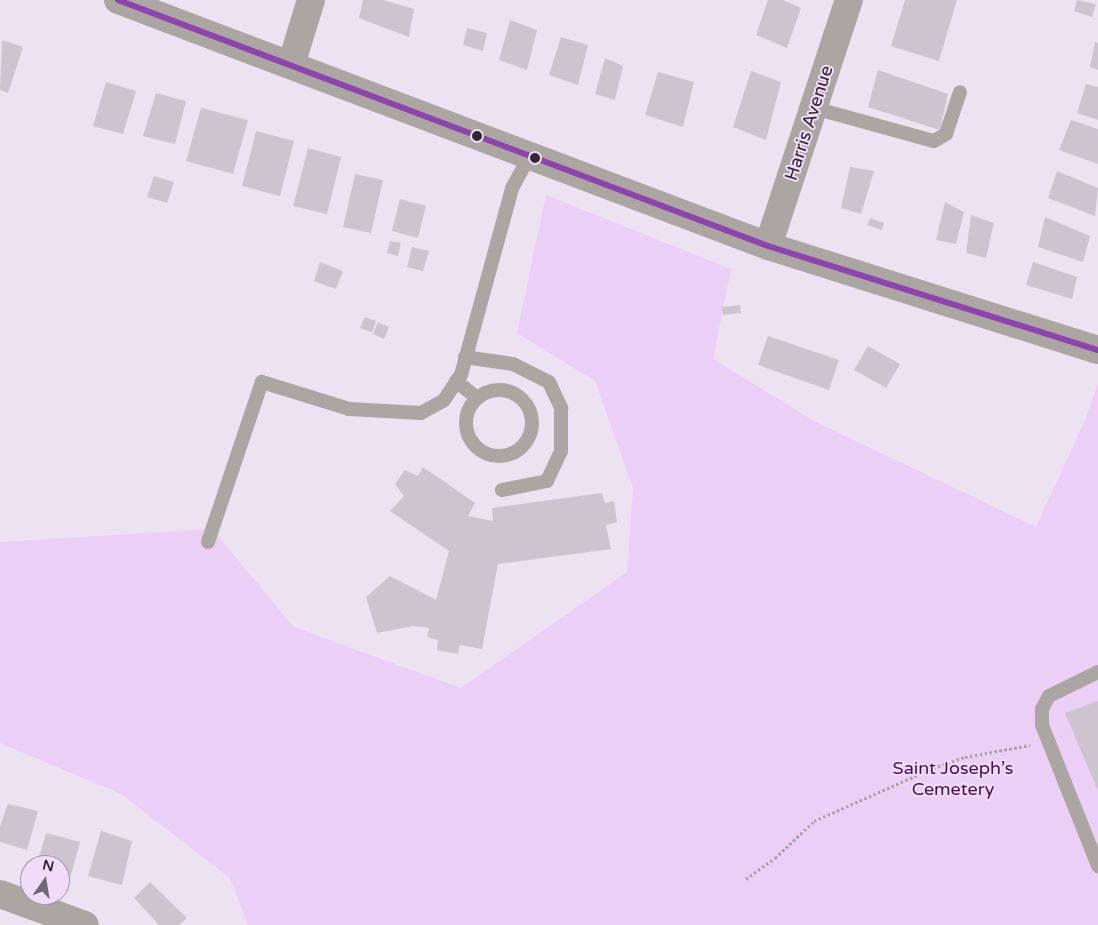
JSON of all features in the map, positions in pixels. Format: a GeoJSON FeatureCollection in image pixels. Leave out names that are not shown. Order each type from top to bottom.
{"type":"FeatureCollection","features":[{"type":"Feature","properties":{"kind":"street"},"geometry":{"type":"LineString","coordinates":[[118,0],[768,246],[1098,350]]}},
{"type":"Feature","properties":{"kind":"street"},"geometry":{"type":"LineString","coordinates":[[291,65],[311,0]]}},
{"type":"Feature","properties":{"kind":"street","name":"Harris Avenue"},"geometry":{"type":"LineString","coordinates":[[768,246],[849,0]]}},
{"type":"Feature","properties":{"kind":"street"},"geometry":{"type":"LineString","coordinates":[[0,894],[86,925]]}},
{"type":"Feature","properties":{"kind":"lane"},"geometry":{"type":"LineString","coordinates":[[814,108],[934,141],[946,134],[960,92]]}},
{"type":"Feature","properties":{"kind":"lane"},"geometry":{"type":"LineString","coordinates":[[208,542],[262,382],[349,409],[421,413],[444,400],[456,382],[465,357],[512,188],[530,156]]}},
{"type":"Feature","properties":{"kind":"lane"},"geometry":{"type":"LineString","coordinates":[[465,357],[513,364],[549,382],[561,408],[561,451],[547,481],[502,490]]}},
{"type":"Feature","properties":{"kind":"lane"},"geometry":{"type":"LineString","coordinates":[[456,382],[477,398]]}},
{"type":"Feature","properties":{"kind":"lane"},"geometry":{"type":"LineString","coordinates":[[495,390],[514,394],[522,400],[532,418],[524,446],[507,456],[479,450],[466,425],[477,398],[495,390]]}},
{"type":"Feature","properties":{"kind":"lane"},"geometry":{"type":"LineString","coordinates":[[1098,672],[1049,696],[1042,709],[1047,738],[1098,866]]}},
{"type":"Feature","properties":{"kind":"path"},"geometry":{"type":"LineString","coordinates":[[746,879],[776,858],[814,821],[933,768],[965,757],[1022,749],[1047,738]]}},
{"type":"Feature","properties":{"kind":"green space","name":"Saint Joseph’s Cemetery"},"geometry":{"type":"Polygon","coordinates":[[[546,195],[731,269],[713,359],[814,421],[1036,527],[1086,418],[1098,383],[1098,925],[248,925],[230,878],[121,794],[0,743],[0,542],[212,529],[294,627],[461,688],[627,572],[633,488],[595,381],[517,333],[546,195]]]}},
{"type":"Feature","properties":{"kind":"building"},"geometry":{"type":"Polygon","coordinates":[[[363,0],[383,0],[414,9],[409,37],[359,18],[363,0]]]}},
{"type":"Feature","properties":{"kind":"building"},"geometry":{"type":"Polygon","coordinates":[[[768,0],[783,0],[801,8],[787,48],[756,35],[768,0]]]}},
{"type":"Feature","properties":{"kind":"building"},"geometry":{"type":"Polygon","coordinates":[[[905,0],[957,0],[939,61],[891,46],[905,0]]]}},
{"type":"Feature","properties":{"kind":"building"},"geometry":{"type":"Polygon","coordinates":[[[1077,0],[1096,4],[1092,17],[1074,11],[1077,0]]]}},
{"type":"Feature","properties":{"kind":"building"},"geometry":{"type":"Polygon","coordinates":[[[510,20],[537,30],[527,70],[499,60],[510,20]]]}},
{"type":"Feature","properties":{"kind":"building"},"geometry":{"type":"Polygon","coordinates":[[[467,28],[487,33],[483,51],[463,45],[467,28]]]}},
{"type":"Feature","properties":{"kind":"building"},"geometry":{"type":"Polygon","coordinates":[[[561,37],[588,45],[578,85],[549,75],[561,37]]]}},
{"type":"Feature","properties":{"kind":"building"},"geometry":{"type":"Polygon","coordinates":[[[2,40],[23,47],[8,93],[0,90],[2,40]]]}},
{"type":"Feature","properties":{"kind":"building"},"geometry":{"type":"Polygon","coordinates":[[[1095,42],[1098,43],[1098,70],[1090,67],[1095,42]]]}},
{"type":"Feature","properties":{"kind":"building"},"geometry":{"type":"Polygon","coordinates":[[[605,58],[623,66],[615,100],[595,94],[605,58]]]}},
{"type":"Feature","properties":{"kind":"building"},"geometry":{"type":"Polygon","coordinates":[[[878,70],[948,94],[940,130],[868,107],[878,70]]]}},
{"type":"Feature","properties":{"kind":"building"},"geometry":{"type":"Polygon","coordinates":[[[751,71],[781,82],[766,140],[733,127],[751,71]]]}},
{"type":"Feature","properties":{"kind":"building"},"geometry":{"type":"Polygon","coordinates":[[[658,72],[694,82],[683,127],[645,115],[658,72]]]}},
{"type":"Feature","properties":{"kind":"building"},"geometry":{"type":"Polygon","coordinates":[[[106,82],[136,91],[123,134],[93,126],[106,82]]]}},
{"type":"Feature","properties":{"kind":"building"},"geometry":{"type":"Polygon","coordinates":[[[1086,84],[1098,87],[1098,120],[1077,113],[1086,84]]]}},
{"type":"Feature","properties":{"kind":"building"},"geometry":{"type":"Polygon","coordinates":[[[156,93],[186,101],[175,144],[143,136],[156,93]]]}},
{"type":"Feature","properties":{"kind":"building"},"geometry":{"type":"Polygon","coordinates":[[[201,108],[248,120],[233,174],[186,161],[201,108]]]}},
{"type":"Feature","properties":{"kind":"building"},"geometry":{"type":"Polygon","coordinates":[[[1071,120],[1098,129],[1098,164],[1059,150],[1071,120]]]}},
{"type":"Feature","properties":{"kind":"building"},"geometry":{"type":"Polygon","coordinates":[[[256,131],[294,141],[280,196],[242,186],[256,131]]]}},
{"type":"Feature","properties":{"kind":"building"},"geometry":{"type":"Polygon","coordinates":[[[308,148],[341,157],[327,214],[293,206],[308,148]]]}},
{"type":"Feature","properties":{"kind":"building"},"geometry":{"type":"Polygon","coordinates":[[[850,167],[874,171],[861,214],[841,208],[850,167]]]}},
{"type":"Feature","properties":{"kind":"building"},"geometry":{"type":"Polygon","coordinates":[[[1057,171],[1098,188],[1095,216],[1048,198],[1057,171]]]}},
{"type":"Feature","properties":{"kind":"building"},"geometry":{"type":"Polygon","coordinates":[[[355,174],[383,180],[371,233],[343,227],[355,174]]]}},
{"type":"Feature","properties":{"kind":"building"},"geometry":{"type":"Polygon","coordinates":[[[154,176],[174,182],[167,203],[147,197],[154,176]]]}},
{"type":"Feature","properties":{"kind":"building"},"geometry":{"type":"Polygon","coordinates":[[[400,199],[426,206],[418,238],[392,231],[400,199]]]}},
{"type":"Feature","properties":{"kind":"building"},"geometry":{"type":"Polygon","coordinates":[[[945,202],[964,212],[956,244],[936,240],[945,202]]]}},
{"type":"Feature","properties":{"kind":"building"},"geometry":{"type":"Polygon","coordinates":[[[971,215],[994,223],[986,258],[966,253],[971,215]]]}},
{"type":"Feature","properties":{"kind":"building"},"geometry":{"type":"Polygon","coordinates":[[[1045,217],[1090,236],[1083,262],[1038,247],[1045,217]]]}},
{"type":"Feature","properties":{"kind":"building"},"geometry":{"type":"Polygon","coordinates":[[[870,218],[884,223],[882,230],[867,225],[870,218]]]}},
{"type":"Feature","properties":{"kind":"building"},"geometry":{"type":"Polygon","coordinates":[[[390,241],[401,243],[398,256],[387,253],[390,241]]]}},
{"type":"Feature","properties":{"kind":"building"},"geometry":{"type":"Polygon","coordinates":[[[412,247],[429,251],[423,271],[407,267],[412,247]]]}},
{"type":"Feature","properties":{"kind":"building"},"geometry":{"type":"Polygon","coordinates":[[[320,262],[343,271],[336,289],[314,281],[320,262]]]}},
{"type":"Feature","properties":{"kind":"building"},"geometry":{"type":"Polygon","coordinates":[[[1033,262],[1077,277],[1072,299],[1026,285],[1033,262]]]}},
{"type":"Feature","properties":{"kind":"building"},"geometry":{"type":"Polygon","coordinates":[[[740,305],[741,313],[723,315],[722,307],[740,305]]]}},
{"type":"Feature","properties":{"kind":"building"},"geometry":{"type":"Polygon","coordinates":[[[365,317],[376,321],[372,332],[360,328],[365,317]]]}},
{"type":"Feature","properties":{"kind":"building"},"geometry":{"type":"Polygon","coordinates":[[[378,322],[389,327],[384,339],[373,334],[378,322]]]}},
{"type":"Feature","properties":{"kind":"building"},"geometry":{"type":"Polygon","coordinates":[[[768,336],[839,360],[829,390],[758,365],[768,336]]]}},
{"type":"Feature","properties":{"kind":"building"},"geometry":{"type":"Polygon","coordinates":[[[868,346],[900,364],[886,388],[854,370],[868,346]]]}},
{"type":"Feature","properties":{"kind":"building"},"geometry":{"type":"Polygon","coordinates":[[[423,467],[475,503],[468,516],[493,521],[492,508],[602,493],[605,503],[614,501],[617,522],[606,525],[611,549],[498,564],[482,649],[460,645],[458,654],[437,650],[438,640],[427,637],[429,628],[413,626],[377,633],[366,597],[390,576],[436,600],[449,551],[390,511],[404,496],[395,484],[405,470],[418,476],[423,467]]]}},
{"type":"Feature","properties":{"kind":"building"},"geometry":{"type":"Polygon","coordinates":[[[1098,701],[1098,791],[1065,713],[1098,701]]]}},
{"type":"Feature","properties":{"kind":"building"},"geometry":{"type":"Polygon","coordinates":[[[8,804],[38,811],[27,850],[0,842],[0,826],[8,804]]]}},
{"type":"Feature","properties":{"kind":"building"},"geometry":{"type":"Polygon","coordinates":[[[101,831],[132,841],[122,885],[88,876],[101,831]]]}},
{"type":"Feature","properties":{"kind":"building"},"geometry":{"type":"Polygon","coordinates":[[[46,833],[80,842],[71,875],[70,855],[40,855],[46,833]]]}},
{"type":"Feature","properties":{"kind":"building"},"geometry":{"type":"Polygon","coordinates":[[[150,882],[187,918],[179,925],[159,925],[134,898],[150,882]]]}},
{"type":"Feature","properties":{"kind":"transit line"},"geometry":{"type":"LineString","coordinates":[[118,0],[768,246],[1098,350]]}}]}
